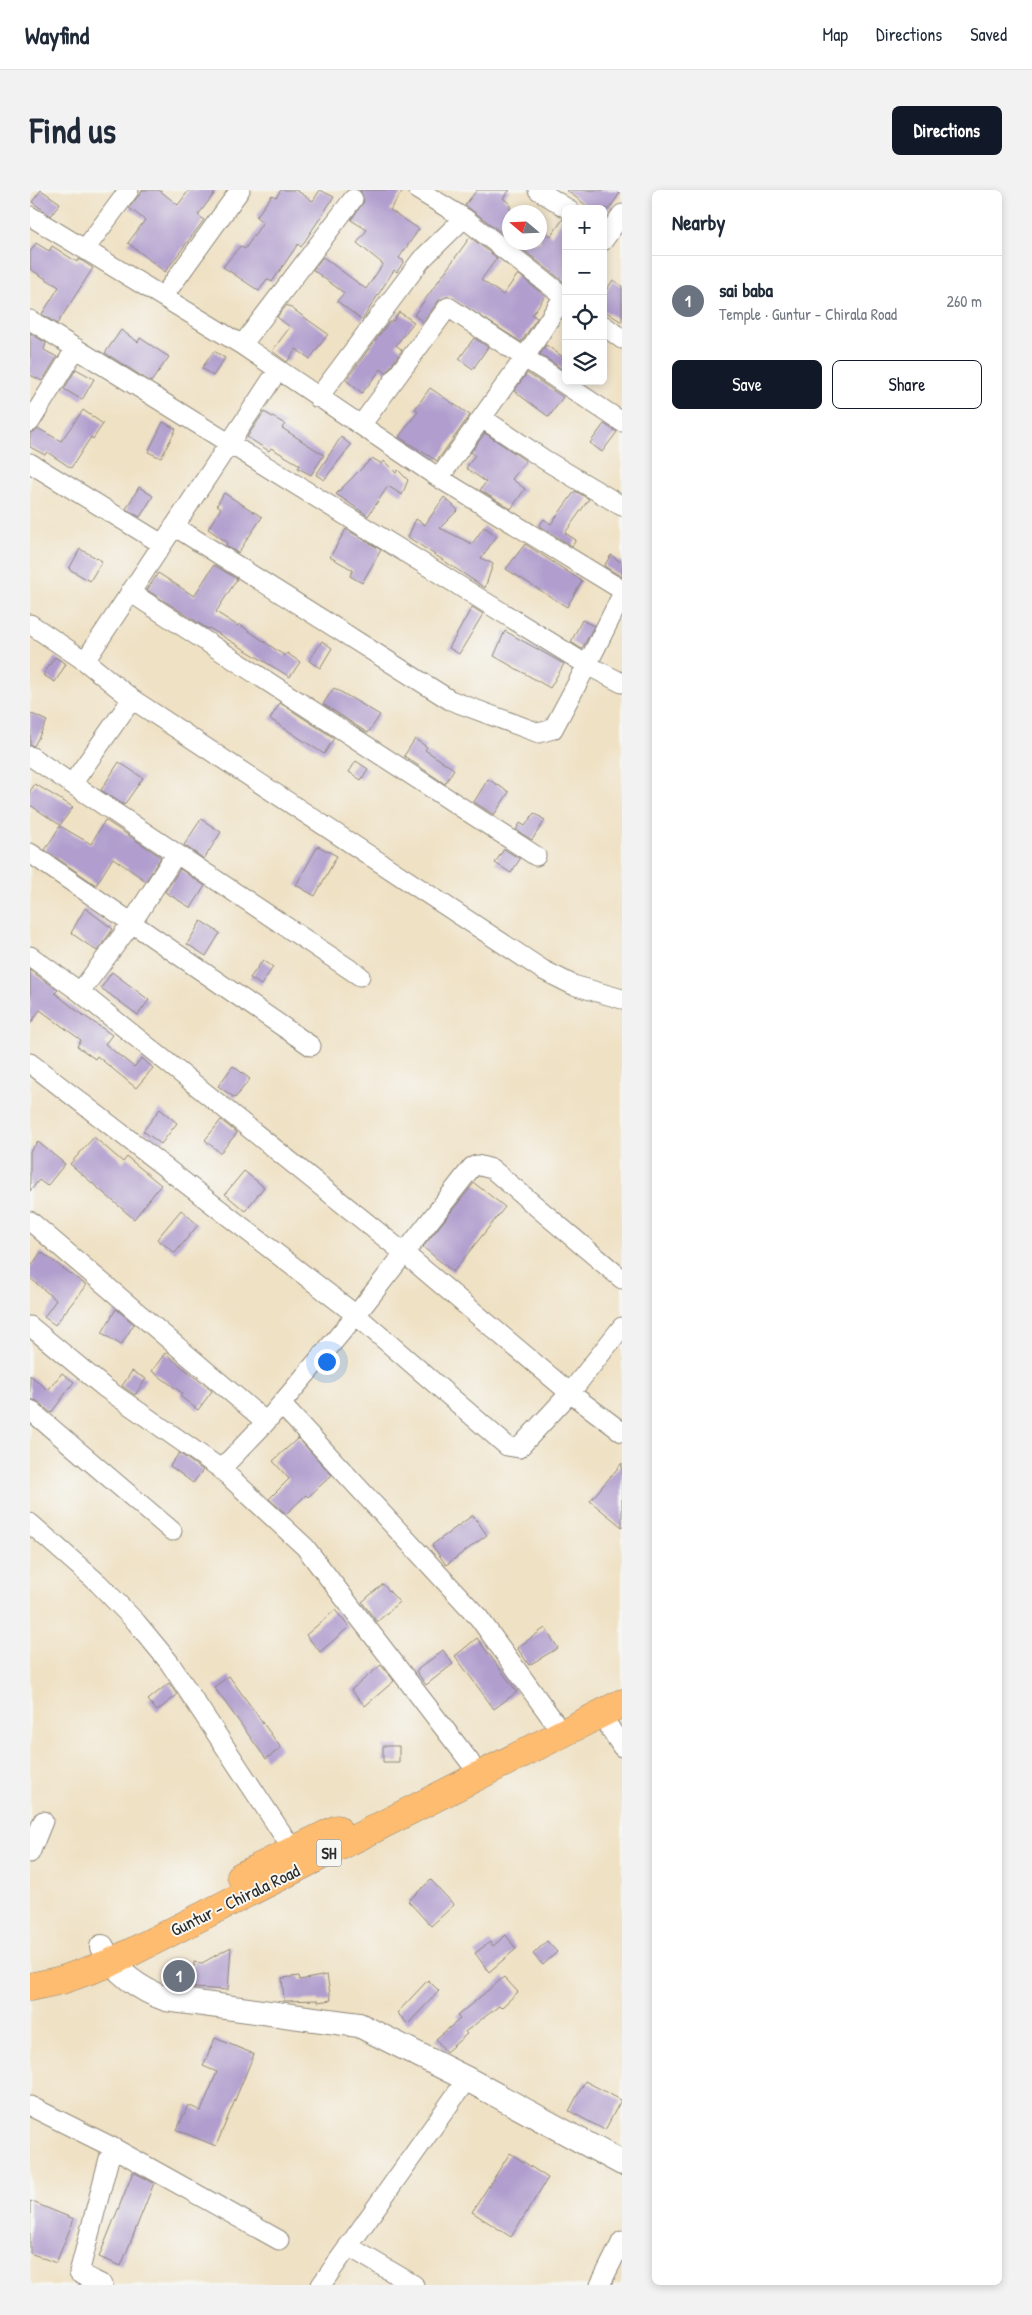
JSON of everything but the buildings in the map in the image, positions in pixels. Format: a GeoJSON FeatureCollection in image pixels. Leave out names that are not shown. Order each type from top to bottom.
{"type":"FeatureCollection","features":[{"type":"Feature","properties":{"kind":"main road","name":"Guntur - Chirala Road"},"geometry":{"type":"LineString","coordinates":[[30,1988],[62,1980],[293,1850],[366,1816],[622,1684]]}},
{"type":"Feature","properties":{"kind":"main road","name":"Guntur - Chirala Road"},"geometry":{"type":"LineString","coordinates":[[30,1968],[106,1955],[612,1708]]}},
{"type":"Feature","properties":{"kind":"street"},"geometry":{"type":"LineString","coordinates":[[85,249],[128,190]]}},
{"type":"Feature","properties":{"kind":"street"},"geometry":{"type":"LineString","coordinates":[[163,297],[240,190]]}},
{"type":"Feature","properties":{"kind":"street"},"geometry":{"type":"LineString","coordinates":[[418,190],[464,218],[564,295]]}},
{"type":"Feature","properties":{"kind":"street"},"geometry":{"type":"LineString","coordinates":[[538,190],[562,205]]}},
{"type":"Feature","properties":{"kind":"street"},"geometry":{"type":"LineString","coordinates":[[242,345],[353,198]]}},
{"type":"Feature","properties":{"kind":"street"},"geometry":{"type":"LineString","coordinates":[[607,233],[622,214]]}},
{"type":"Feature","properties":{"kind":"street"},"geometry":{"type":"LineString","coordinates":[[30,216],[242,345],[439,478],[622,590]]}},
{"type":"Feature","properties":{"kind":"street"},"geometry":{"type":"LineString","coordinates":[[318,398],[420,260],[464,218]]}},
{"type":"Feature","properties":{"kind":"street"},"geometry":{"type":"LineString","coordinates":[[439,478],[525,357],[562,301]]}},
{"type":"Feature","properties":{"kind":"street"},"geometry":{"type":"LineString","coordinates":[[361,425],[448,307],[622,422]]}},
{"type":"Feature","properties":{"kind":"street"},"geometry":{"type":"LineString","coordinates":[[30,320],[587,665],[622,683]]}},
{"type":"Feature","properties":{"kind":"street"},"geometry":{"type":"LineString","coordinates":[[607,328],[622,339]]}},
{"type":"Feature","properties":{"kind":"street"},"geometry":{"type":"LineString","coordinates":[[30,422],[76,348]]}},
{"type":"Feature","properties":{"kind":"street"},"geometry":{"type":"LineString","coordinates":[[85,661],[278,370]]}},
{"type":"Feature","properties":{"kind":"street"},"geometry":{"type":"LineString","coordinates":[[482,418],[545,460],[622,506]]}},
{"type":"Feature","properties":{"kind":"street"},"geometry":{"type":"LineString","coordinates":[[30,463],[162,544]]}},
{"type":"Feature","properties":{"kind":"street"},"geometry":{"type":"LineString","coordinates":[[174,526],[450,700],[539,733],[553,729],[622,595]]}},
{"type":"Feature","properties":{"kind":"street"},"geometry":{"type":"LineString","coordinates":[[130,592],[536,856]]}},
{"type":"Feature","properties":{"kind":"street"},"geometry":{"type":"LineString","coordinates":[[30,624],[85,661],[132,699],[543,970],[573,985],[622,999]]}},
{"type":"Feature","properties":{"kind":"street"},"geometry":{"type":"LineString","coordinates":[[72,784],[132,699]]}},
{"type":"Feature","properties":{"kind":"street"},"geometry":{"type":"LineString","coordinates":[[30,756],[360,976]]}},
{"type":"Feature","properties":{"kind":"street"},"geometry":{"type":"LineString","coordinates":[[30,853],[311,1046]]}},
{"type":"Feature","properties":{"kind":"street"},"geometry":{"type":"LineString","coordinates":[[80,992],[131,924],[176,854]]}},
{"type":"Feature","properties":{"kind":"street"},"geometry":{"type":"LineString","coordinates":[[30,956],[80,992],[404,1253],[570,1393],[622,1432]]}},
{"type":"Feature","properties":{"kind":"street"},"geometry":{"type":"LineString","coordinates":[[30,1062],[356,1315],[506,1446],[519,1448],[570,1393],[622,1327]]}},
{"type":"Feature","properties":{"kind":"street"},"geometry":{"type":"LineString","coordinates":[[221,1469],[266,1422],[356,1315],[466,1172],[477,1165],[492,1169],[622,1278]]}},
{"type":"Feature","properties":{"kind":"street"},"geometry":{"type":"LineString","coordinates":[[30,1221],[266,1422]]}},
{"type":"Feature","properties":{"kind":"street"},"geometry":{"type":"LineString","coordinates":[[30,1326],[105,1388],[221,1469],[305,1547],[470,1762]]}},
{"type":"Feature","properties":{"kind":"street"},"geometry":{"type":"LineString","coordinates":[[281,1404],[479,1618],[553,1720]]}},
{"type":"Feature","properties":{"kind":"street"},"geometry":{"type":"LineString","coordinates":[[30,1410],[172,1531]]}},
{"type":"Feature","properties":{"kind":"street"},"geometry":{"type":"LineString","coordinates":[[30,1523],[98,1583],[136,1622],[169,1662],[293,1850]]}},
{"type":"Feature","properties":{"kind":"street"},"geometry":{"type":"LineString","coordinates":[[612,1708],[622,1747]]}},
{"type":"Feature","properties":{"kind":"street"},"geometry":{"type":"LineString","coordinates":[[30,1852],[43,1821]]}},
{"type":"Feature","properties":{"kind":"street"},"geometry":{"type":"LineString","coordinates":[[106,1955],[147,1990],[166,1999],[359,2025],[467,2079],[622,2163]]}},
{"type":"Feature","properties":{"kind":"street"},"geometry":{"type":"LineString","coordinates":[[321,2285],[467,2079]]}},
{"type":"Feature","properties":{"kind":"street"},"geometry":{"type":"LineString","coordinates":[[30,2106],[112,2147],[279,2240]]}},
{"type":"Feature","properties":{"kind":"street"},"geometry":{"type":"LineString","coordinates":[[103,2285],[79,2273],[112,2147]]}},
{"type":"Feature","properties":{"kind":"street"},"geometry":{"type":"LineString","coordinates":[[600,2285],[622,2241]]}},
{"type":"Feature","properties":{"kind":"street"},"geometry":{"type":"LineString","coordinates":[[348,2246],[414,2285]]}},
{"type":"Feature","properties":{"kind":"place","name":"sai baba"},"geometry":{"type":"Point","coordinates":[179,1976]}}]}
